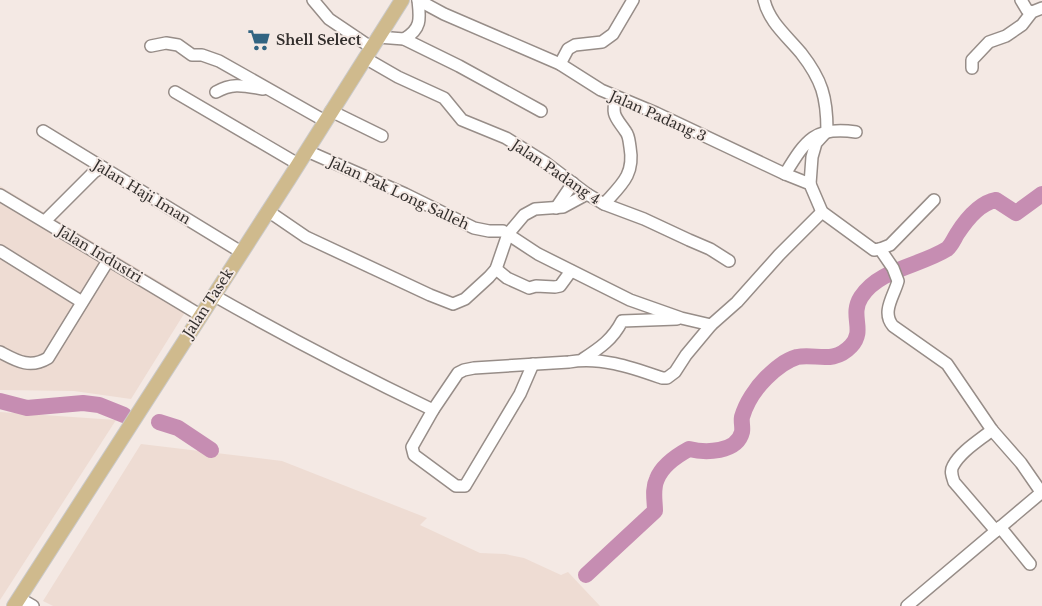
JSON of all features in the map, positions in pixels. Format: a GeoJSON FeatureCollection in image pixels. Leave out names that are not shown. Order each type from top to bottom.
{"type":"FeatureCollection","features":[{"type":"Feature","properties":{"kind":"main road","name":"Jalan Tasek"},"geometry":{"type":"LineString","coordinates":[[16,602],[402,0]]}},
{"type":"Feature","properties":{"kind":"street","name":"Jalan Padang 4"},"geometry":{"type":"LineString","coordinates":[[313,0],[329,19],[372,47],[398,77],[444,98],[462,120],[506,138],[546,163],[587,194],[604,204],[644,219],[710,249],[729,261]]}},
{"type":"Feature","properties":{"kind":"street"},"geometry":{"type":"LineString","coordinates":[[372,47],[404,39],[413,34],[418,26],[418,0]]}},
{"type":"Feature","properties":{"kind":"street","name":"Jalan Padang 3"},"geometry":{"type":"LineString","coordinates":[[418,0],[444,14],[560,64],[601,90],[656,113],[810,184]]}},
{"type":"Feature","properties":{"kind":"street"},"geometry":{"type":"LineString","coordinates":[[560,64],[568,50],[575,45],[602,42],[613,34],[633,0]]}},
{"type":"Feature","properties":{"kind":"street"},"geometry":{"type":"LineString","coordinates":[[764,0],[778,28],[801,54],[824,91],[828,131],[816,143],[812,157],[810,184],[822,212],[874,250],[890,245],[934,200]]}},
{"type":"Feature","properties":{"kind":"street"},"geometry":{"type":"LineString","coordinates":[[1021,0],[1027,10],[1037,10]]}},
{"type":"Feature","properties":{"kind":"street"},"geometry":{"type":"LineString","coordinates":[[972,68],[972,60],[989,42],[1006,36],[1022,25],[1037,10]]}},
{"type":"Feature","properties":{"kind":"street"},"geometry":{"type":"LineString","coordinates":[[404,39],[459,66],[541,111]]}},
{"type":"Feature","properties":{"kind":"street"},"geometry":{"type":"LineString","coordinates":[[150,46],[166,43],[178,45],[192,56],[202,55],[219,61],[270,90],[328,116],[382,136]]}},
{"type":"Feature","properties":{"kind":"street"},"geometry":{"type":"LineString","coordinates":[[216,92],[226,86],[239,85],[270,90]]}},
{"type":"Feature","properties":{"kind":"street"},"geometry":{"type":"LineString","coordinates":[[175,92],[298,164]]}},
{"type":"Feature","properties":{"kind":"street"},"geometry":{"type":"LineString","coordinates":[[604,204],[627,178],[631,168],[628,134],[614,117],[613,107],[616,97]]}},
{"type":"Feature","properties":{"kind":"street"},"geometry":{"type":"LineString","coordinates":[[785,174],[804,145],[814,136],[835,130],[856,132]]}},
{"type":"Feature","properties":{"kind":"street","name":"Jalan Haji Iman"},"geometry":{"type":"LineString","coordinates":[[43,131],[241,252]]}},
{"type":"Feature","properties":{"kind":"street","name":"Jalan Pak Long Salleh"},"geometry":{"type":"LineString","coordinates":[[307,150],[474,228],[503,231],[538,254],[630,300],[681,318],[711,325]]}},
{"type":"Feature","properties":{"kind":"street"},"geometry":{"type":"LineString","coordinates":[[45,221],[94,172],[102,167]]}},
{"type":"Feature","properties":{"kind":"street"},"geometry":{"type":"LineString","coordinates":[[556,208],[573,183]]}},
{"type":"Feature","properties":{"kind":"street"},"geometry":{"type":"LineString","coordinates":[[268,211],[306,237],[453,304],[465,299],[490,278],[496,269],[508,234],[524,215],[535,208],[563,207],[587,194]]}},
{"type":"Feature","properties":{"kind":"street","name":"Jalan Industri"},"geometry":{"type":"LineString","coordinates":[[0,195],[200,314]]}},
{"type":"Feature","properties":{"kind":"street"},"geometry":{"type":"LineString","coordinates":[[583,359],[629,367],[667,378],[675,372],[686,355],[711,325],[737,302],[779,255],[822,212]]}},
{"type":"Feature","properties":{"kind":"street"},"geometry":{"type":"LineString","coordinates":[[880,249],[893,268],[898,281],[887,314],[888,321],[947,364],[992,430],[1021,463],[1042,492],[908,606]]}},
{"type":"Feature","properties":{"kind":"street"},"geometry":{"type":"LineString","coordinates":[[0,251],[82,302]]}},
{"type":"Feature","properties":{"kind":"street"},"geometry":{"type":"LineString","coordinates":[[0,352],[26,364],[39,364],[48,358],[109,259]]}},
{"type":"Feature","properties":{"kind":"street"},"geometry":{"type":"LineString","coordinates":[[496,269],[507,278],[529,288],[536,286],[560,286],[571,271]]}},
{"type":"Feature","properties":{"kind":"street"},"geometry":{"type":"LineString","coordinates":[[213,295],[284,335],[322,353],[376,383],[433,410]]}},
{"type":"Feature","properties":{"kind":"street"},"geometry":{"type":"LineString","coordinates":[[533,364],[520,394],[465,486],[456,486],[414,455],[412,447],[433,410],[455,376],[464,370],[533,364],[569,362],[583,359],[603,346],[615,334],[622,321],[681,318]]}},
{"type":"Feature","properties":{"kind":"street"},"geometry":{"type":"LineString","coordinates":[[992,430],[964,453],[953,466],[951,472],[954,482],[1030,564]]}},
{"type":"Feature","properties":{"kind":"street"},"geometry":{"type":"LineString","coordinates":[[16,602],[33,606]]}},
{"type":"Feature","properties":{"kind":"shaded area"},"geometry":{"type":"Polygon","coordinates":[[[0,186],[192,301],[131,399],[74,391],[0,390],[0,186]]]}},
{"type":"Feature","properties":{"kind":"shaded area"},"geometry":{"type":"Polygon","coordinates":[[[0,412],[116,420],[0,600],[0,412]]]}},
{"type":"Feature","properties":{"kind":"shaded area"},"geometry":{"type":"Polygon","coordinates":[[[141,444],[282,461],[427,518],[420,525],[480,553],[505,554],[524,558],[561,575],[568,572],[600,606],[53,606],[43,601],[141,444]]]}},
{"type":"Feature","properties":{"kind":"waterway"},"geometry":{"type":"LineString","coordinates":[[586,575],[655,511],[655,483],[659,474],[671,461],[689,449],[703,451],[720,450],[734,444],[739,439],[742,432],[742,417],[746,406],[759,386],[773,371],[797,357],[831,357],[844,352],[851,346],[857,334],[856,310],[858,304],[861,297],[878,280],[947,249],[969,218],[984,205],[996,200],[1016,213],[1042,194]]}},
{"type":"Feature","properties":{"kind":"waterway"},"geometry":{"type":"LineString","coordinates":[[0,401],[27,408],[83,403],[99,405],[124,415]]}},
{"type":"Feature","properties":{"kind":"waterway"},"geometry":{"type":"LineString","coordinates":[[159,422],[178,428],[211,450]]}},
{"type":"Feature","properties":{"kind":"place","name":"Shell Select"},"geometry":{"type":"Point","coordinates":[259,40]}}]}
